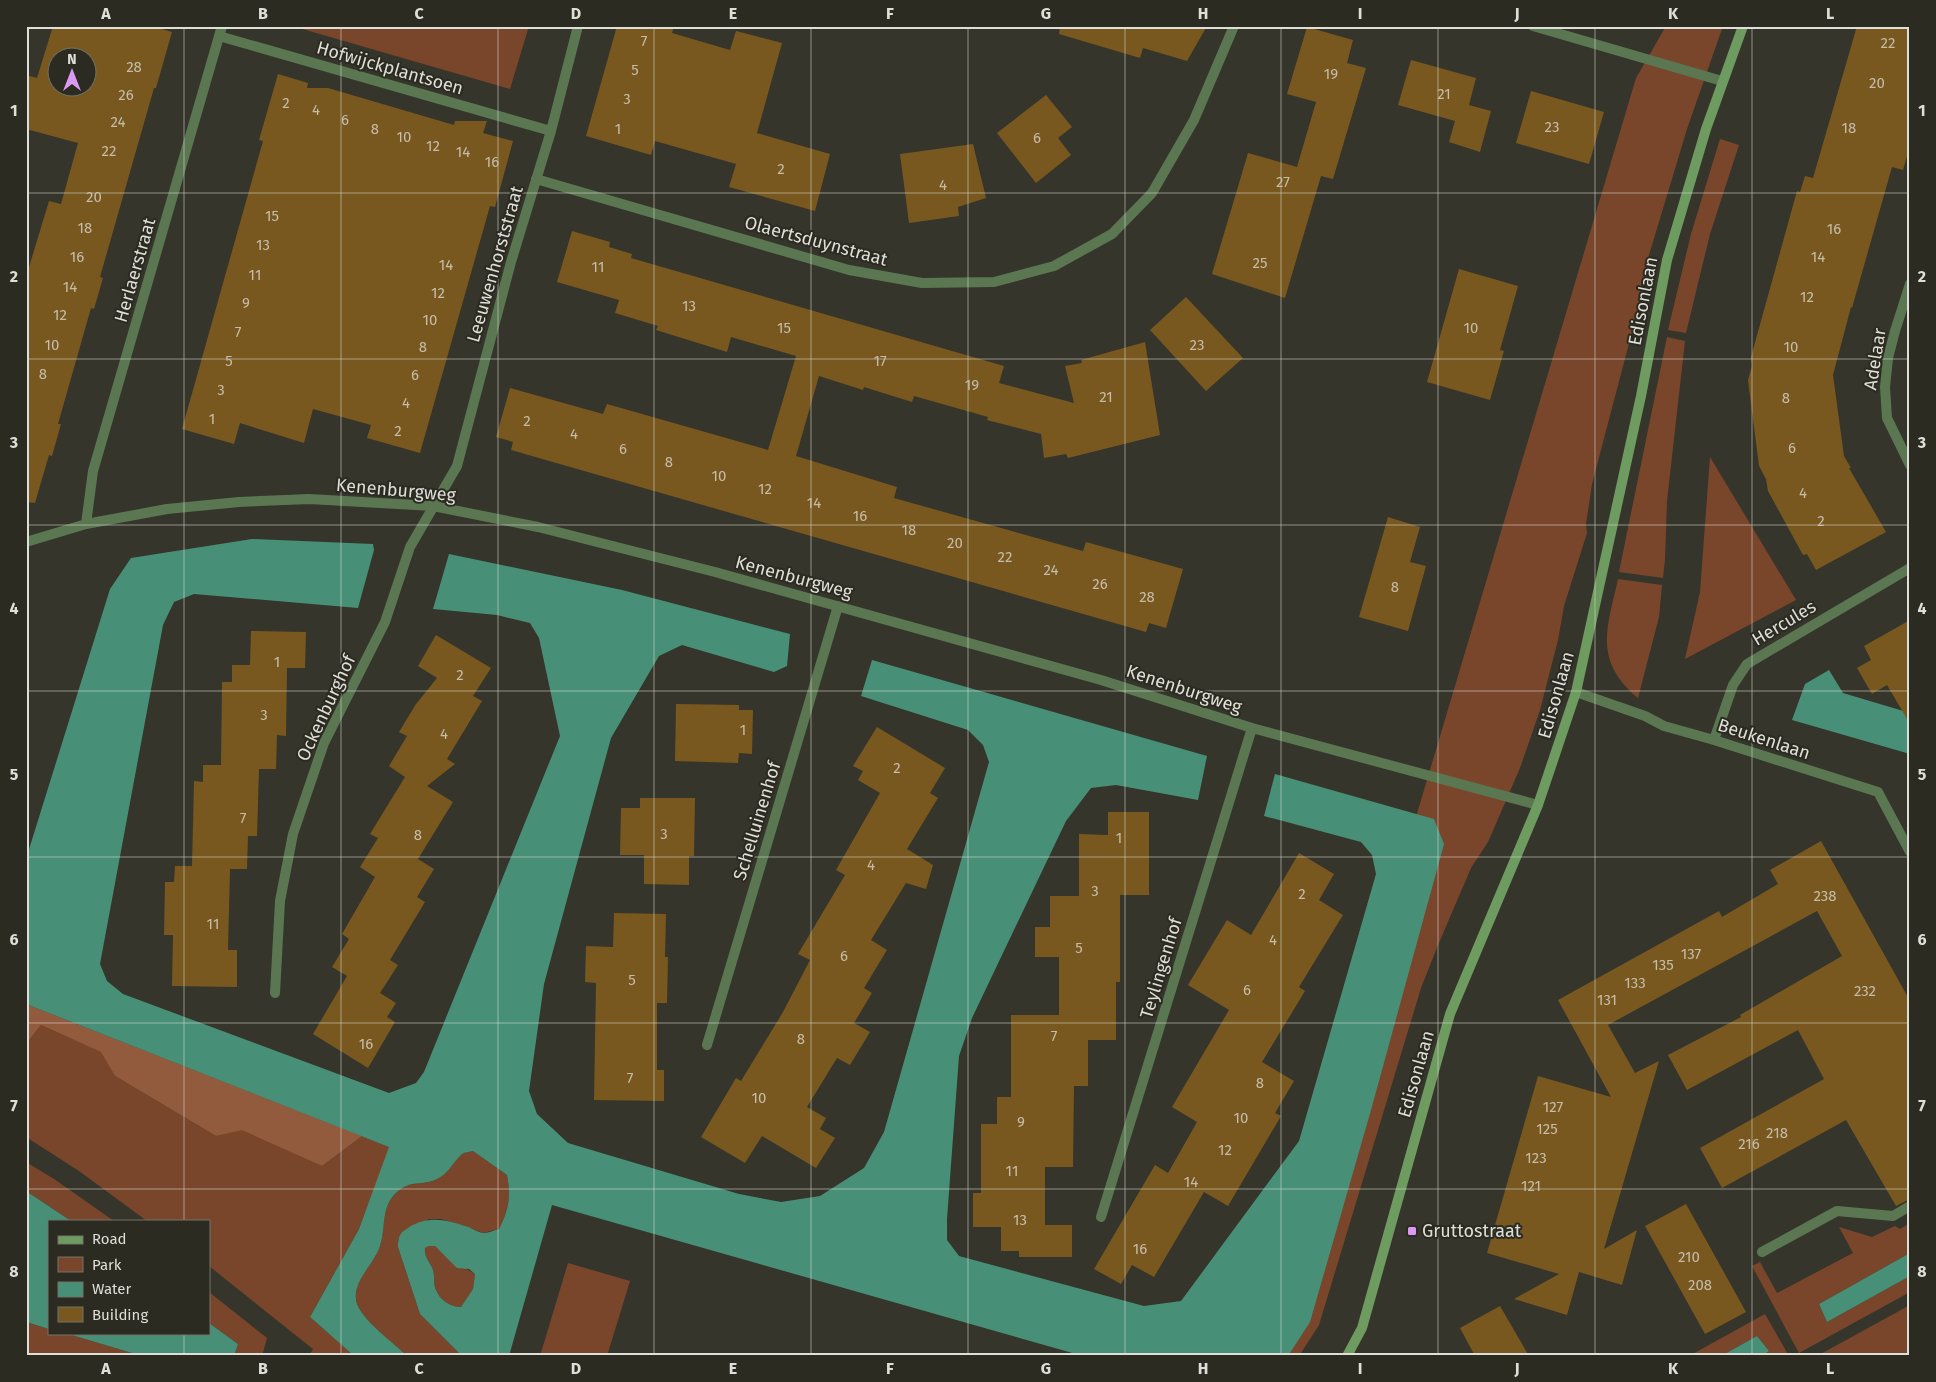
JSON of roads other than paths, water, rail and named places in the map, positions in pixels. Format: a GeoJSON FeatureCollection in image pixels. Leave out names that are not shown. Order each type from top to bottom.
{"type":"FeatureCollection","features":[{"type":"Feature","properties":{"kind":"street","name":"Leeuwenhorststraat"},"geometry":{"type":"LineString","coordinates":[[433,506],[457,466],[511,262],[551,131],[578,26]]}},
{"type":"Feature","properties":{"kind":"street","name":"Olaertsduynstraat"},"geometry":{"type":"LineString","coordinates":[[536,179],[849,270],[922,283],[994,282],[1054,266],[1112,234],[1152,193],[1194,120],[1234,26]]}},
{"type":"Feature","properties":{"kind":"street"},"geometry":{"type":"LineString","coordinates":[[1533,26],[1722,81]]}},
{"type":"Feature","properties":{"kind":"street","name":"Edisonlaan"},"geometry":{"type":"LineString","coordinates":[[1347,1356],[1362,1328],[1450,1014],[1538,805],[1576,692],[1641,396],[1667,260],[1706,129],[1743,26]]}},
{"type":"Feature","properties":{"kind":"street","name":"Hofwijckplantsoen"},"geometry":{"type":"LineString","coordinates":[[220,31],[551,131]]}},
{"type":"Feature","properties":{"kind":"street","name":"Herlaerstraat"},"geometry":{"type":"LineString","coordinates":[[86,524],[93,471],[220,31]]}},
{"type":"Feature","properties":{"kind":"street","name":"Adelaar"},"geometry":{"type":"LineString","coordinates":[[1910,284],[1894,331],[1884,387],[1887,418],[1910,465]]}},
{"type":"Feature","properties":{"kind":"street","name":"Kenenburgweg"},"geometry":{"type":"LineString","coordinates":[[26,542],[86,524],[167,509],[309,499],[433,506],[538,527],[838,606],[1101,680],[1252,728],[1538,805]]}},
{"type":"Feature","properties":{"kind":"street","name":"Ockenburghof"},"geometry":{"type":"LineString","coordinates":[[275,993],[280,901],[293,834],[324,743],[385,622],[410,547],[433,506]]}},
{"type":"Feature","properties":{"kind":"street","name":"Hercules"},"geometry":{"type":"LineString","coordinates":[[1714,740],[1733,685],[1747,664],[1910,568]]}},
{"type":"Feature","properties":{"kind":"street","name":"Schelluinenhof"},"geometry":{"type":"LineString","coordinates":[[707,1045],[838,606]]}},
{"type":"Feature","properties":{"kind":"street","name":"Beukenlaan"},"geometry":{"type":"LineString","coordinates":[[1576,692],[1645,716],[1664,726],[1878,792],[1909,850]]}},
{"type":"Feature","properties":{"kind":"street","name":"Teylingenhof"},"geometry":{"type":"LineString","coordinates":[[1101,1218],[1252,728]]}},
{"type":"Feature","properties":{"kind":"street"},"geometry":{"type":"LineString","coordinates":[[1762,1252],[1837,1211],[1893,1216],[1910,1206]]}},
{"type":"Feature","properties":{"kind":"water"},"geometry":{"type":"Polygon","coordinates":[[[252,539],[373,544],[374,550],[358,608],[194,594],[174,602],[163,625],[100,964],[107,981],[123,994],[389,1093],[416,1083],[424,1072],[560,736],[539,638],[530,623],[497,615],[433,609],[449,554],[622,590],[790,634],[787,666],[774,672],[682,645],[659,656],[611,738],[544,984],[529,1091],[537,1114],[568,1143],[739,1194],[781,1202],[820,1196],[864,1168],[884,1132],[989,762],[983,745],[968,730],[861,696],[872,660],[1207,756],[1198,800],[1116,785],[1091,788],[1066,821],[972,1018],[959,1056],[947,1240],[959,1256],[1144,1306],[1181,1301],[1299,1141],[1376,874],[1372,855],[1361,842],[1264,816],[1275,774],[1434,819],[1444,844],[1371,1110],[1310,1322],[1288,1356],[1083,1356],[552,1205],[509,1356],[459,1356],[459,1353],[420,1314],[398,1244],[400,1236],[405,1230],[415,1224],[429,1220],[450,1222],[482,1233],[499,1229],[508,1203],[507,1175],[473,1151],[462,1154],[440,1178],[430,1182],[410,1185],[399,1190],[387,1206],[380,1246],[360,1281],[356,1296],[357,1304],[366,1318],[407,1356],[354,1356],[310,1317],[359,1229],[389,1147],[26,1004],[26,859],[110,589],[131,558],[252,539]],[[435,1246],[425,1248],[425,1251],[433,1270],[436,1290],[446,1302],[453,1306],[461,1307],[473,1289],[475,1274],[469,1269],[457,1268],[435,1246]]]}},
{"type":"Feature","properties":{"kind":"water"},"geometry":{"type":"Polygon","coordinates":[[[1829,670],[1843,693],[1910,713],[1910,754],[1792,720],[1805,684],[1829,670]]]}},
{"type":"Feature","properties":{"kind":"water"},"geometry":{"type":"Polygon","coordinates":[[[26,1191],[70,1220],[48,1220],[48,1329],[26,1322],[26,1191]]]}},
{"type":"Feature","properties":{"kind":"water"},"geometry":{"type":"Polygon","coordinates":[[[1910,1253],[1910,1276],[1827,1322],[1819,1304],[1910,1253]]]}},
{"type":"Feature","properties":{"kind":"water"},"geometry":{"type":"Polygon","coordinates":[[[210,1324],[238,1344],[234,1356],[142,1356],[68,1334],[210,1334],[210,1324]]]}},
{"type":"Feature","properties":{"kind":"water"},"geometry":{"type":"Polygon","coordinates":[[[1757,1336],[1769,1351],[1762,1356],[1721,1356],[1757,1336]]]}},
{"type":"Feature","properties":{"kind":"place","name":"Gruttostraat"},"geometry":{"type":"Point","coordinates":[1412,1231]}}]}
